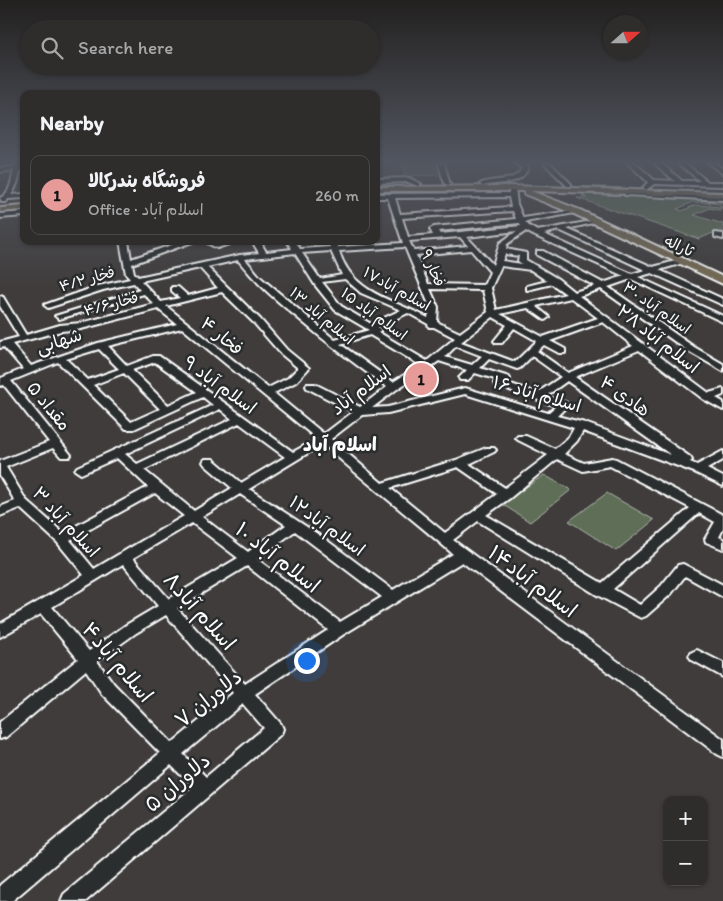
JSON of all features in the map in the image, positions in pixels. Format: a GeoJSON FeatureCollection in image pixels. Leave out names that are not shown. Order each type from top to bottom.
{"type":"FeatureCollection","features":[{"type":"Feature","properties":{"kind":"main road","name":"ثاراله"},"geometry":{"type":"LineString","coordinates":[[559,205],[723,282]]}},
{"type":"Feature","properties":{"kind":"main road","name":"ثاراله"},"geometry":{"type":"LineString","coordinates":[[572,205],[723,275]]}},
{"type":"Feature","properties":{"kind":"main road"},"geometry":{"type":"LineString","coordinates":[[0,210],[20,208]]}},
{"type":"Feature","properties":{"kind":"street","name":"فخار ۹"},"geometry":{"type":"LineString","coordinates":[[393,205],[434,307],[432,325]]}},
{"type":"Feature","properties":{"kind":"street"},"geometry":{"type":"LineString","coordinates":[[515,205],[520,221],[526,228],[723,318]]}},
{"type":"Feature","properties":{"kind":"street"},"geometry":{"type":"LineString","coordinates":[[397,216],[516,209]]}},
{"type":"Feature","properties":{"kind":"street"},"geometry":{"type":"LineString","coordinates":[[438,238],[434,230],[520,221],[576,212]]}},
{"type":"Feature","properties":{"kind":"street"},"geometry":{"type":"LineString","coordinates":[[0,216],[20,214]]}},
{"type":"Feature","properties":{"kind":"street"},"geometry":{"type":"LineString","coordinates":[[561,214],[578,224]]}},
{"type":"Feature","properties":{"kind":"street"},"geometry":{"type":"LineString","coordinates":[[536,233],[595,221]]}},
{"type":"Feature","properties":{"kind":"street"},"geometry":{"type":"LineString","coordinates":[[408,246],[438,238],[526,228]]}},
{"type":"Feature","properties":{"kind":"street"},"geometry":{"type":"LineString","coordinates":[[526,228],[504,243],[503,250],[487,288],[492,313],[562,351]]}},
{"type":"Feature","properties":{"kind":"street"},"geometry":{"type":"LineString","coordinates":[[560,228],[723,302]]}},
{"type":"Feature","properties":{"kind":"street"},"geometry":{"type":"LineString","coordinates":[[462,235],[494,271]]}},
{"type":"Feature","properties":{"kind":"street","name":"فخار ۴/۲"},"geometry":{"type":"LineString","coordinates":[[380,244],[408,246]]}},
{"type":"Feature","properties":{"kind":"street","name":"فخار ۴"},"geometry":{"type":"LineString","coordinates":[[125,245],[130,274],[159,305],[324,439]]}},
{"type":"Feature","properties":{"kind":"street"},"geometry":{"type":"LineString","coordinates":[[128,263],[180,245]]}},
{"type":"Feature","properties":{"kind":"street"},"geometry":{"type":"LineString","coordinates":[[258,245],[263,253]]}},
{"type":"Feature","properties":{"kind":"street","name":"اسلام آباد ۱۵"},"geometry":{"type":"LineString","coordinates":[[293,245],[338,308],[427,365]]}},
{"type":"Feature","properties":{"kind":"street","name":"فخار ۴/۲"},"geometry":{"type":"LineString","coordinates":[[48,305],[100,288],[240,257],[333,245]]}},
{"type":"Feature","properties":{"kind":"street","name":"اسلام آباد۱۷"},"geometry":{"type":"LineString","coordinates":[[333,245],[348,276],[358,287],[408,310],[459,340],[518,366],[532,352]]}},
{"type":"Feature","properties":{"kind":"street"},"geometry":{"type":"LineString","coordinates":[[408,246],[472,248]]}},
{"type":"Feature","properties":{"kind":"street","name":"اسلام آباد ۲۸"},"geometry":{"type":"LineString","coordinates":[[503,250],[523,255],[522,261],[574,295],[639,347],[723,408]]}},
{"type":"Feature","properties":{"kind":"street","name":"اسلام آباد ۳۰"},"geometry":{"type":"LineString","coordinates":[[540,253],[602,286],[691,349],[723,368]]}},
{"type":"Feature","properties":{"kind":"street","name":"اسلام آباد ۱۳"},"geometry":{"type":"LineString","coordinates":[[240,257],[257,279],[333,344],[393,387]]}},
{"type":"Feature","properties":{"kind":"street","name":"اسلام آباد"},"geometry":{"type":"LineString","coordinates":[[0,631],[292,456],[324,439],[393,387],[438,358],[492,313],[574,295],[680,261]]}},
{"type":"Feature","properties":{"kind":"street"},"geometry":{"type":"LineString","coordinates":[[498,263],[534,268]]}},
{"type":"Feature","properties":{"kind":"street"},"geometry":{"type":"LineString","coordinates":[[202,265],[209,275],[257,321],[284,352],[304,368],[292,380],[267,393]]}},
{"type":"Feature","properties":{"kind":"street"},"geometry":{"type":"LineString","coordinates":[[323,280],[348,276]]}},
{"type":"Feature","properties":{"kind":"street"},"geometry":{"type":"LineString","coordinates":[[530,288],[555,282]]}},
{"type":"Feature","properties":{"kind":"street"},"geometry":{"type":"LineString","coordinates":[[427,286],[487,288]]}},
{"type":"Feature","properties":{"kind":"street"},"geometry":{"type":"LineString","coordinates":[[175,289],[186,298]]}},
{"type":"Feature","properties":{"kind":"street","name":"فخار ۴/۶"},"geometry":{"type":"LineString","coordinates":[[3,344],[223,289]]}},
{"type":"Feature","properties":{"kind":"street"},"geometry":{"type":"LineString","coordinates":[[59,316],[145,291]]}},
{"type":"Feature","properties":{"kind":"street"},"geometry":{"type":"LineString","coordinates":[[0,299],[24,338]]}},
{"type":"Feature","properties":{"kind":"street"},"geometry":{"type":"LineString","coordinates":[[40,299],[70,327]]}},
{"type":"Feature","properties":{"kind":"street"},"geometry":{"type":"LineString","coordinates":[[530,305],[545,317]]}},
{"type":"Feature","properties":{"kind":"street"},"geometry":{"type":"LineString","coordinates":[[333,344],[371,330],[408,310]]}},
{"type":"Feature","properties":{"kind":"street"},"geometry":{"type":"LineString","coordinates":[[0,318],[10,315]]}},
{"type":"Feature","properties":{"kind":"street"},"geometry":{"type":"LineString","coordinates":[[532,352],[543,340],[605,319]]}},
{"type":"Feature","properties":{"kind":"street"},"geometry":{"type":"LineString","coordinates":[[499,341],[513,323]]}},
{"type":"Feature","properties":{"kind":"street","name":"شهابی"},"geometry":{"type":"LineString","coordinates":[[2,382],[28,368],[59,358],[101,345],[184,325]]}},
{"type":"Feature","properties":{"kind":"street"},"geometry":{"type":"LineString","coordinates":[[3,344],[28,368]]}},
{"type":"Feature","properties":{"kind":"street"},"geometry":{"type":"LineString","coordinates":[[101,345],[167,410]]}},
{"type":"Feature","properties":{"kind":"street"},"geometry":{"type":"LineString","coordinates":[[539,396],[567,377],[639,347]]}},
{"type":"Feature","properties":{"kind":"street","name":"هادی ۴"},"geometry":{"type":"LineString","coordinates":[[532,352],[698,469]]}},
{"type":"Feature","properties":{"kind":"street"},"geometry":{"type":"LineString","coordinates":[[464,378],[489,354]]}},
{"type":"Feature","properties":{"kind":"street"},"geometry":{"type":"LineString","coordinates":[[59,358],[130,426],[204,393]]}},
{"type":"Feature","properties":{"kind":"street","name":"اسلام آباد ۹"},"geometry":{"type":"LineString","coordinates":[[125,369],[156,358],[292,456]]}},
{"type":"Feature","properties":{"kind":"street"},"geometry":{"type":"LineString","coordinates":[[438,358],[473,369],[563,405],[549,417]]}},
{"type":"Feature","properties":{"kind":"street"},"geometry":{"type":"LineString","coordinates":[[86,384],[125,369]]}},
{"type":"Feature","properties":{"kind":"street","name":"مقداد ۵"},"geometry":{"type":"LineString","coordinates":[[2,382],[65,455]]}},
{"type":"Feature","properties":{"kind":"street"},"geometry":{"type":"LineString","coordinates":[[311,386],[362,412]]}},
{"type":"Feature","properties":{"kind":"street","name":"اسلام آباد ۱۶"},"geometry":{"type":"LineString","coordinates":[[362,412],[388,410],[465,391],[581,425],[698,469]]}},
{"type":"Feature","properties":{"kind":"street"},"geometry":{"type":"LineString","coordinates":[[707,397],[723,392]]}},
{"type":"Feature","properties":{"kind":"street"},"geometry":{"type":"LineString","coordinates":[[81,470],[221,406]]}},
{"type":"Feature","properties":{"kind":"street"},"geometry":{"type":"LineString","coordinates":[[135,470],[240,419]]}},
{"type":"Feature","properties":{"kind":"street"},"geometry":{"type":"LineString","coordinates":[[444,540],[506,495],[556,454],[573,439],[581,425]]}},
{"type":"Feature","properties":{"kind":"street"},"geometry":{"type":"LineString","coordinates":[[522,438],[583,467],[612,462],[699,507],[722,520],[712,539],[723,544]]}},
{"type":"Feature","properties":{"kind":"street","name":"اسلام آباد۱۴"},"geometry":{"type":"LineString","coordinates":[[324,439],[363,474],[462,555],[723,749]]}},
{"type":"Feature","properties":{"kind":"street"},"geometry":{"type":"LineString","coordinates":[[0,466],[56,443]]}},
{"type":"Feature","properties":{"kind":"street"},"geometry":{"type":"LineString","coordinates":[[381,487],[460,463],[490,450]]}},
{"type":"Feature","properties":{"kind":"street","name":"اسلام آباد ۱۰"},"geometry":{"type":"LineString","coordinates":[[118,453],[156,488],[249,558],[339,630]]}},
{"type":"Feature","properties":{"kind":"street"},"geometry":{"type":"LineString","coordinates":[[698,469],[723,455]]}},
{"type":"Feature","properties":{"kind":"street","name":"اسلام آباد۱۲"},"geometry":{"type":"LineString","coordinates":[[210,462],[239,488],[295,525],[392,597]]}},
{"type":"Feature","properties":{"kind":"street"},"geometry":{"type":"LineString","coordinates":[[460,463],[506,495]]}},
{"type":"Feature","properties":{"kind":"street","name":"اسلام آباد ۳"},"geometry":{"type":"LineString","coordinates":[[0,466],[22,503],[62,539],[92,576]]}},
{"type":"Feature","properties":{"kind":"street"},"geometry":{"type":"LineString","coordinates":[[698,469],[723,482]]}},
{"type":"Feature","properties":{"kind":"street"},"geometry":{"type":"LineString","coordinates":[[62,539],[156,488]]}},
{"type":"Feature","properties":{"kind":"street"},"geometry":{"type":"LineString","coordinates":[[0,512],[22,503]]}},
{"type":"Feature","properties":{"kind":"street"},"geometry":{"type":"LineString","coordinates":[[602,591],[699,507]]}},
{"type":"Feature","properties":{"kind":"street"},"geometry":{"type":"LineString","coordinates":[[478,515],[602,591],[641,612],[666,590],[683,568],[723,592]]}},
{"type":"Feature","properties":{"kind":"street"},"geometry":{"type":"LineString","coordinates":[[0,732],[88,660],[131,629],[249,558],[295,525]]}},
{"type":"Feature","properties":{"kind":"street","name":"دلاوران ۷"},"geometry":{"type":"LineString","coordinates":[[0,898],[173,755],[244,693],[339,630],[462,555]]}},
{"type":"Feature","properties":{"kind":"street","name":"اسلام آباد۸"},"geometry":{"type":"LineString","coordinates":[[124,557],[244,693]]}},
{"type":"Feature","properties":{"kind":"street","name":"اسلام آباد۴"},"geometry":{"type":"LineString","coordinates":[[42,606],[88,660],[108,689],[205,788]]}},
{"type":"Feature","properties":{"kind":"street"},"geometry":{"type":"LineString","coordinates":[[697,656],[723,671]]}},
{"type":"Feature","properties":{"kind":"street","name":"دلاوران ۵"},"geometry":{"type":"LineString","coordinates":[[71,901],[275,729],[244,693]]}},
{"type":"Feature","properties":{"kind":"green space"},"geometry":{"type":"Polygon","coordinates":[[[598,205],[686,205],[677,209],[682,211],[695,205],[723,207],[719,210],[710,208],[694,215],[723,224],[723,235],[715,232],[699,239],[598,205]]]}},
{"type":"Feature","properties":{"kind":"green space"},"geometry":{"type":"Polygon","coordinates":[[[544,475],[571,490],[530,522],[502,504],[544,475]]]}},
{"type":"Feature","properties":{"kind":"green space"},"geometry":{"type":"Polygon","coordinates":[[[607,493],[654,520],[616,551],[569,521],[607,493]]]}},
{"type":"Feature","properties":{"kind":"place","name":"فروشگاه بندرکالا"},"geometry":{"type":"Point","coordinates":[421,379]}},
{"type":"Feature","properties":{"kind":"district","name":"اسلام آباد"},"geometry":{"type":"Point","coordinates":[340,444]}}]}
